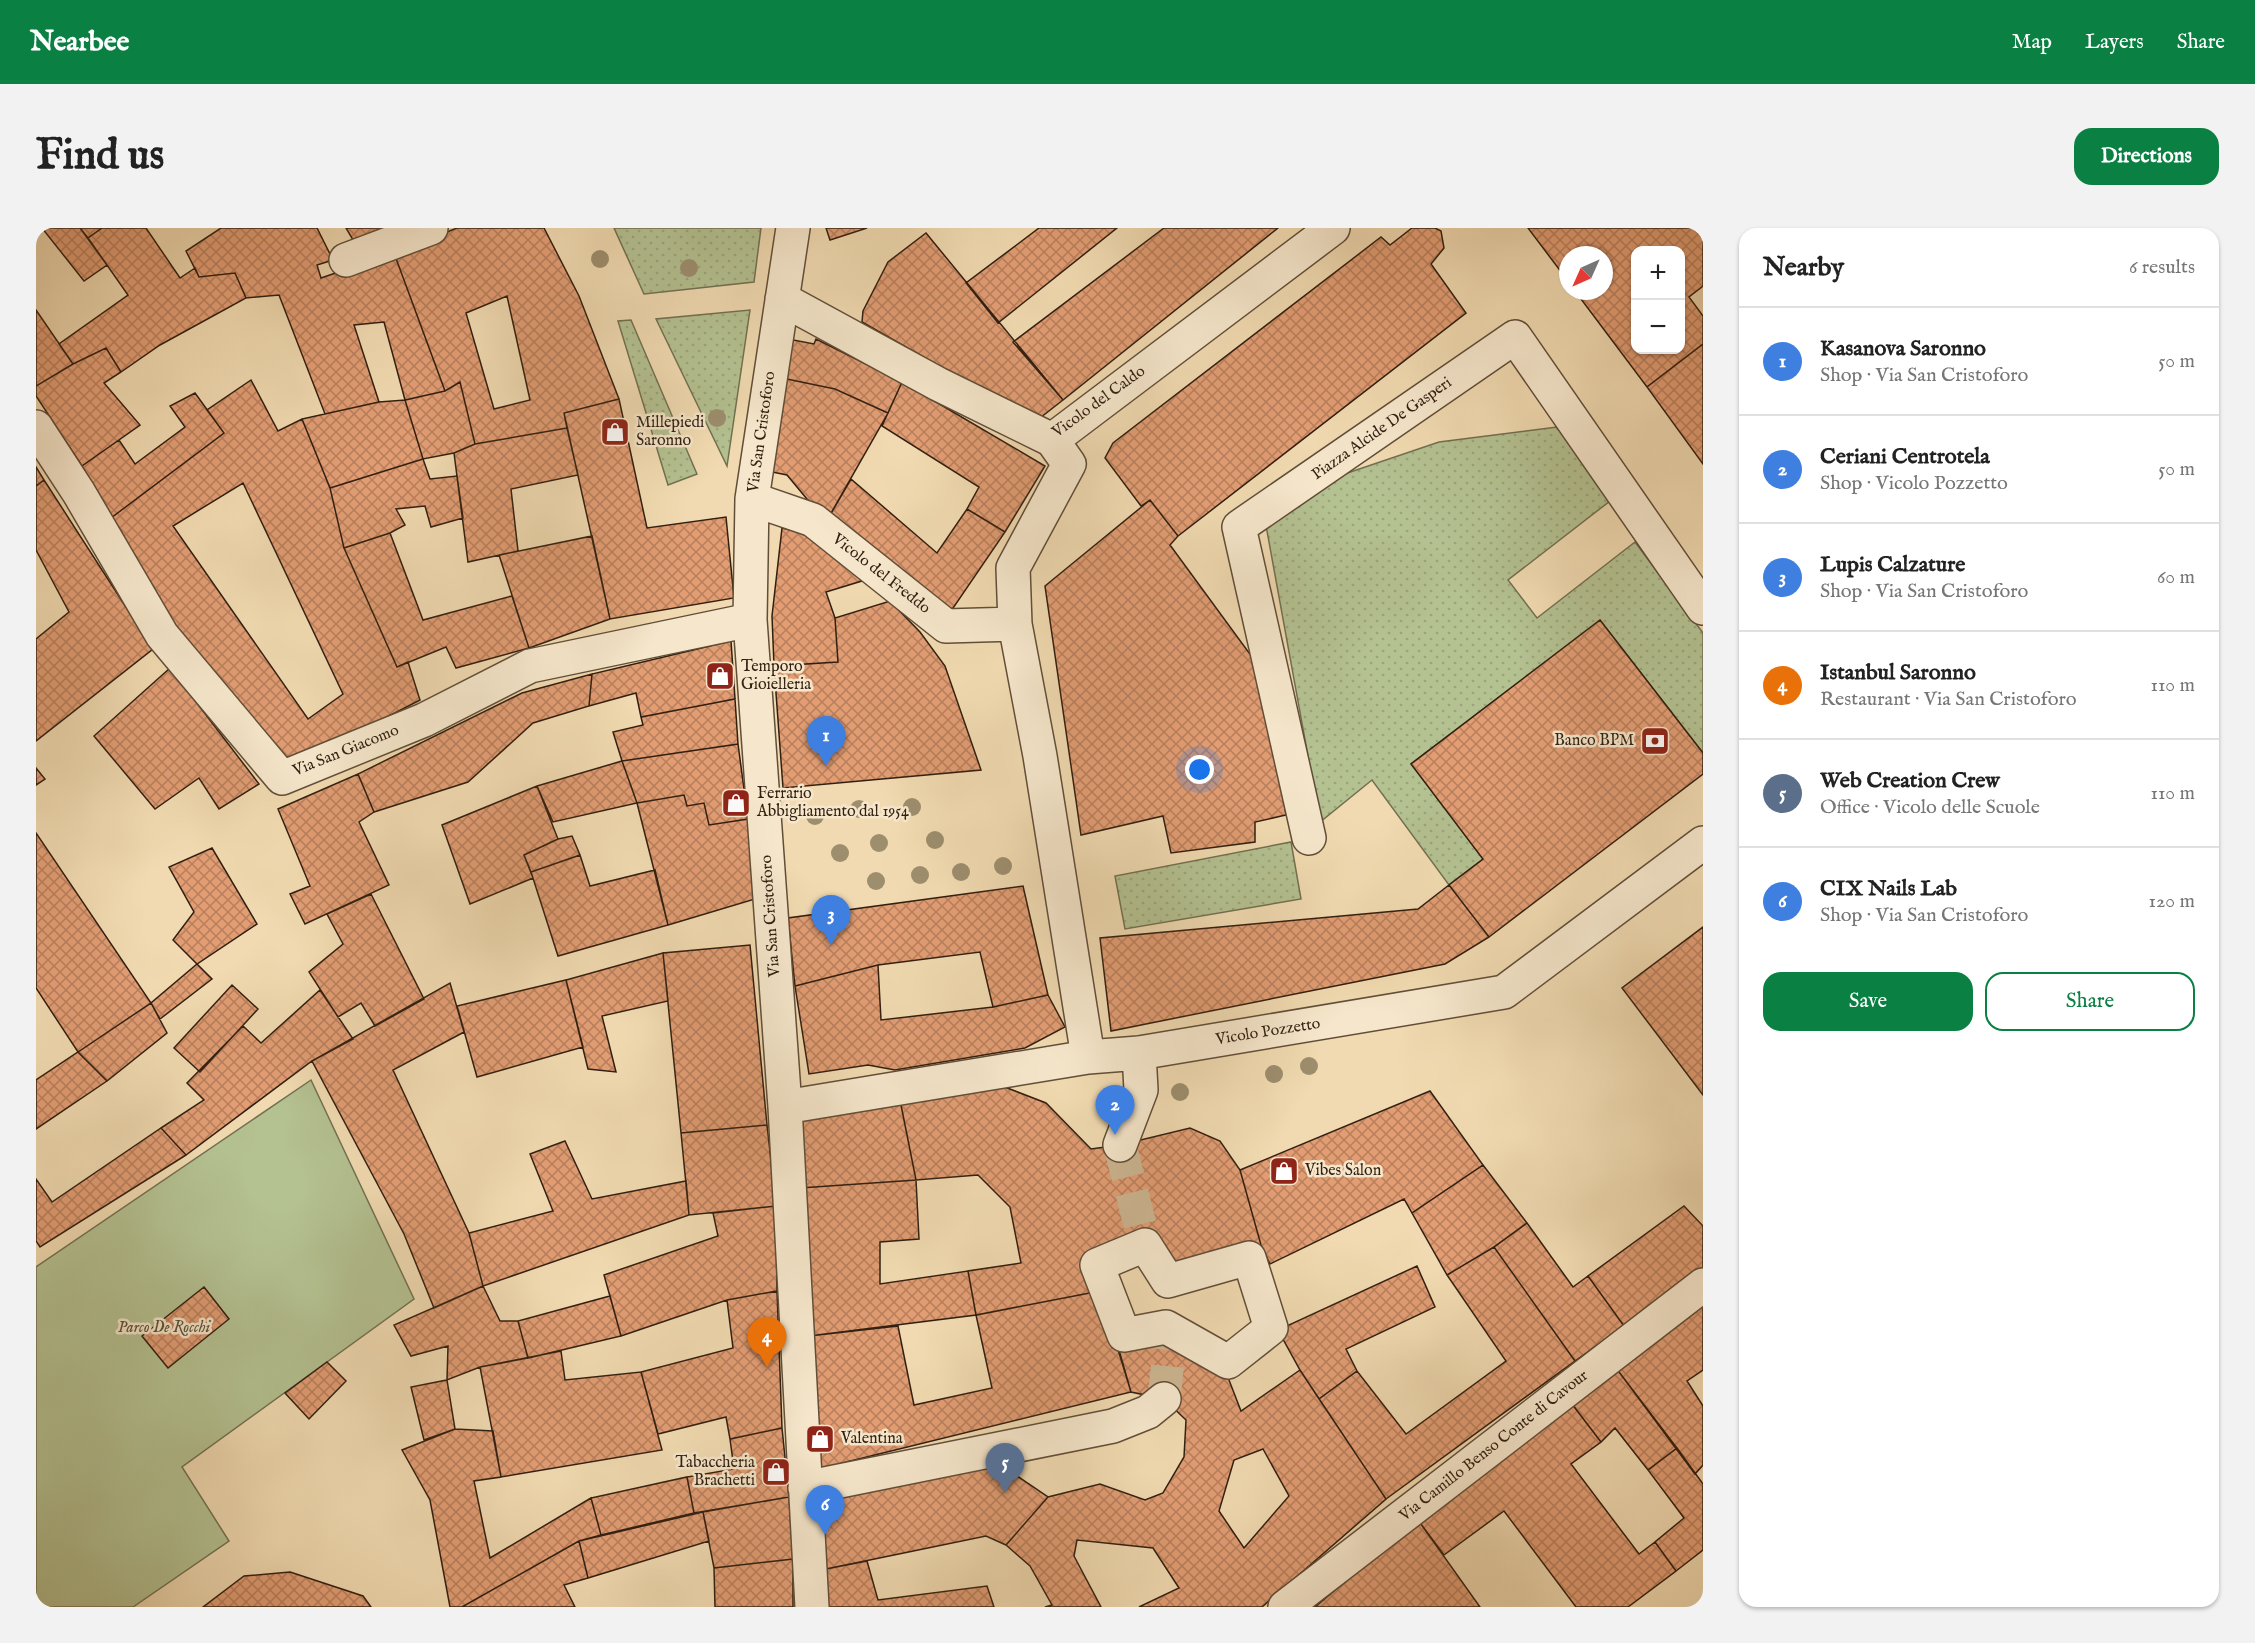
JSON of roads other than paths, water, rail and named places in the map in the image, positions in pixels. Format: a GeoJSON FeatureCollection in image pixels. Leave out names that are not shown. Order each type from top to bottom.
{"type":"FeatureCollection","features":[{"type":"Feature","properties":{"kind":"street"},"geometry":{"type":"LineString","coordinates":[[346,260],[431,228]]}},
{"type":"Feature","properties":{"kind":"street","name":"Via San Cristoforo"},"geometry":{"type":"LineString","coordinates":[[793,228],[752,499],[750,620],[785,1107],[812,1607]]}},
{"type":"Feature","properties":{"kind":"street","name":"Vicolo del Caldo"},"geometry":{"type":"LineString","coordinates":[[782,299],[938,384],[1052,440],[1333,228]]}},
{"type":"Feature","properties":{"kind":"street","name":"Piazza Alcide De Gasperi"},"geometry":{"type":"LineString","coordinates":[[1308,838],[1239,527],[1515,337],[1703,608]]}},
{"type":"Feature","properties":{"kind":"street","name":"Via San Giacomo"},"geometry":{"type":"LineString","coordinates":[[36,427],[79,493],[162,635],[282,778],[424,720],[530,666],[750,620]]}},
{"type":"Feature","properties":{"kind":"street"},"geometry":{"type":"LineString","coordinates":[[1052,440],[1070,464],[1013,568],[1015,624],[1040,756],[1088,1057]]}},
{"type":"Feature","properties":{"kind":"street","name":"Vicolo del Freddo"},"geometry":{"type":"LineString","coordinates":[[752,499],[813,520],[946,626],[1015,624]]}},
{"type":"Feature","properties":{"kind":"street","name":"Vicolo Pozzetto"},"geometry":{"type":"LineString","coordinates":[[785,1107],[1088,1057],[1139,1053],[1504,992],[1703,843]]}},
{"type":"Feature","properties":{"kind":"street"},"geometry":{"type":"LineString","coordinates":[[1120,1145],[1141,1090],[1139,1053]]}},
{"type":"Feature","properties":{"kind":"street"},"geometry":{"type":"LineString","coordinates":[[1143,1239],[1168,1281],[1249,1258],[1270,1328],[1228,1362],[1168,1334],[1124,1335],[1097,1265],[1143,1239]]}},
{"type":"Feature","properties":{"kind":"street"},"geometry":{"type":"LineString","coordinates":[[1143,1239],[1168,1334]]}},
{"type":"Feature","properties":{"kind":"street","name":"Via Camillo Benso Conte di Cavour"},"geometry":{"type":"LineString","coordinates":[[1285,1607],[1703,1286]]}},
{"type":"Feature","properties":{"kind":"street"},"geometry":{"type":"LineString","coordinates":[[805,1488],[1113,1426],[1148,1412],[1164,1399]]}},
{"type":"Feature","properties":{"kind":"tunnel"},"geometry":{"type":"LineString","coordinates":[[1120,1145],[1142,1233]]}},
{"type":"Feature","properties":{"kind":"tunnel"},"geometry":{"type":"LineString","coordinates":[[1164,1399],[1170,1341]]}},
{"type":"Feature","properties":{"kind":"place","name":"Millepiedi Saronno"},"geometry":{"type":"Point","coordinates":[615,432]}},
{"type":"Feature","properties":{"kind":"place","name":"Temporo Gioielleria"},"geometry":{"type":"Point","coordinates":[720,676]}},
{"type":"Feature","properties":{"kind":"place","name":"Banco BPM"},"geometry":{"type":"Point","coordinates":[1655,741]}},
{"type":"Feature","properties":{"kind":"place","name":"Kasanova Saronno"},"geometry":{"type":"Point","coordinates":[826,766]}},
{"type":"Feature","properties":{"kind":"place","name":"Ferrario Abbigliamento dal 1954"},"geometry":{"type":"Point","coordinates":[736,803]}},
{"type":"Feature","properties":{"kind":"place","name":"Lupis Calzature"},"geometry":{"type":"Point","coordinates":[831,945]}},
{"type":"Feature","properties":{"kind":"place","name":"Ceriani Centrotela"},"geometry":{"type":"Point","coordinates":[1115,1135]}},
{"type":"Feature","properties":{"kind":"place","name":"Vibes Salon"},"geometry":{"type":"Point","coordinates":[1284,1171]}},
{"type":"Feature","properties":{"kind":"place","name":"Istanbul Saronno"},"geometry":{"type":"Point","coordinates":[767,1367]}},
{"type":"Feature","properties":{"kind":"place","name":"Valentina"},"geometry":{"type":"Point","coordinates":[820,1439]}},
{"type":"Feature","properties":{"kind":"place","name":"Tabaccheria Brachetti"},"geometry":{"type":"Point","coordinates":[776,1472]}},
{"type":"Feature","properties":{"kind":"place","name":"Web Creation Crew"},"geometry":{"type":"Point","coordinates":[1005,1493]}},
{"type":"Feature","properties":{"kind":"place","name":"CIX Nails Lab"},"geometry":{"type":"Point","coordinates":[825,1535]}},
{"type":"Feature","properties":{"kind":"park label","name":"Parco De Rocchi"},"geometry":{"type":"Point","coordinates":[164,1328]}}]}
